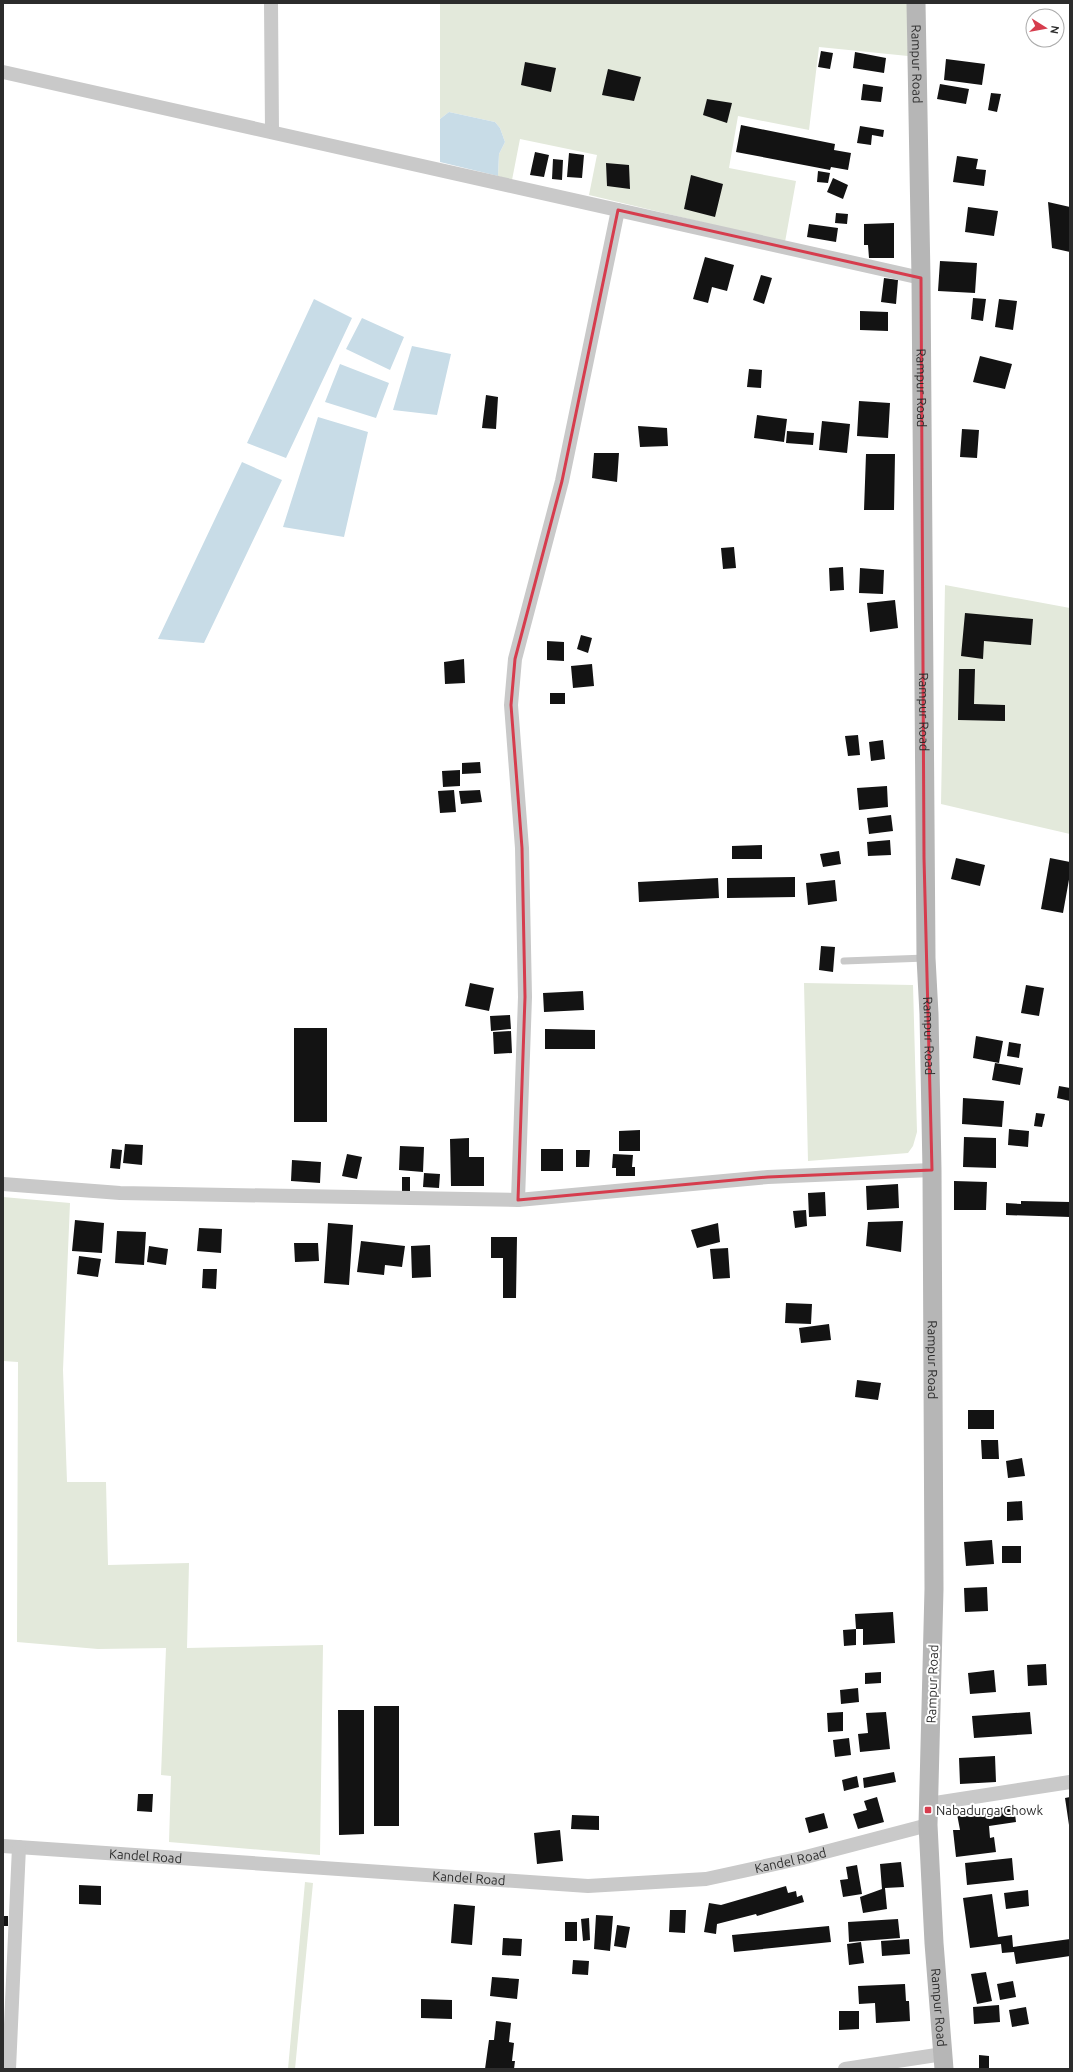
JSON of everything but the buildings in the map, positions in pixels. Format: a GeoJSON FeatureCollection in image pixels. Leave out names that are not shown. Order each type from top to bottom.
{"type":"FeatureCollection","features":[{"type":"Feature","properties":{"kind":"main road","name":"Rampur Road"},"geometry":{"type":"LineString","coordinates":[[916,3],[921,278],[926,958],[929,1014],[932,1170],[934,1589],[928,1825],[934,1943],[944,2062]]}},
{"type":"Feature","properties":{"kind":"street"},"geometry":{"type":"LineString","coordinates":[[271,3],[272,132]]}},
{"type":"Feature","properties":{"kind":"street"},"geometry":{"type":"LineString","coordinates":[[3,72],[921,278]]}},
{"type":"Feature","properties":{"kind":"street"},"geometry":{"type":"LineString","coordinates":[[518,1200],[525,997],[522,848],[511,705],[515,659],[562,481],[618,210]]}},
{"type":"Feature","properties":{"kind":"street"},"geometry":{"type":"LineString","coordinates":[[3,1184],[120,1193],[518,1200],[768,1177],[932,1170]]}},
{"type":"Feature","properties":{"kind":"street"},"geometry":{"type":"LineString","coordinates":[[928,1804],[1070,1782]]}},
{"type":"Feature","properties":{"kind":"street","name":"Kandel Road"},"geometry":{"type":"LineString","coordinates":[[3,1846],[588,1886],[706,1879],[802,1858],[928,1825]]}},
{"type":"Feature","properties":{"kind":"street"},"geometry":{"type":"LineString","coordinates":[[9,2069],[19,1847]]}},
{"type":"Feature","properties":{"kind":"street"},"geometry":{"type":"LineString","coordinates":[[845,2069],[944,2062]]}},
{"type":"Feature","properties":{"kind":"lane"},"geometry":{"type":"LineString","coordinates":[[844,961],[926,958]]}},
{"type":"Feature","properties":{"kind":"highlighted area"},"geometry":{"type":"Polygon","coordinates":[[[618,210],[921,278],[924,858],[932,1170],[768,1177],[518,1200],[525,997],[522,848],[511,705],[515,659],[562,481],[618,210]]]}},
{"type":"Feature","properties":{"kind":"shaded area"},"geometry":{"type":"Polygon","coordinates":[[[440,3],[907,3],[908,56],[819,47],[809,130],[738,116],[729,168],[796,181],[785,242],[589,195],[597,155],[520,139],[512,180],[498,176],[499,154],[505,142],[500,128],[495,122],[449,112],[440,119],[440,3]]]}},
{"type":"Feature","properties":{"kind":"shaded area"},"geometry":{"type":"Polygon","coordinates":[[[945,585],[1070,608],[1070,834],[941,804],[945,585]]]}},
{"type":"Feature","properties":{"kind":"shaded area"},"geometry":{"type":"Polygon","coordinates":[[[804,983],[913,985],[917,1132],[913,1146],[908,1153],[808,1161],[804,983]]]}},
{"type":"Feature","properties":{"kind":"shaded area"},"geometry":{"type":"Polygon","coordinates":[[[3,1197],[70,1203],[63,1370],[67,1482],[106,1482],[108,1565],[189,1563],[187,1648],[323,1645],[320,1855],[169,1842],[171,1776],[161,1775],[166,1648],[98,1649],[17,1642],[18,1362],[3,1361],[3,1197]]]}},
{"type":"Feature","properties":{"kind":"shaded area"},"geometry":{"type":"Polygon","coordinates":[[[305,1882],[313,1883],[295,2069],[288,2069],[305,1882]]]}},
{"type":"Feature","properties":{"kind":"water"},"geometry":{"type":"Polygon","coordinates":[[[449,112],[495,122],[500,128],[505,142],[499,154],[498,176],[440,162],[440,119],[449,112]]]}},
{"type":"Feature","properties":{"kind":"water"},"geometry":{"type":"Polygon","coordinates":[[[314,299],[352,318],[286,458],[247,443],[314,299]]]}},
{"type":"Feature","properties":{"kind":"water"},"geometry":{"type":"Polygon","coordinates":[[[362,318],[404,337],[390,370],[346,349],[362,318]]]}},
{"type":"Feature","properties":{"kind":"water"},"geometry":{"type":"Polygon","coordinates":[[[412,346],[451,354],[437,415],[393,410],[412,346]]]}},
{"type":"Feature","properties":{"kind":"water"},"geometry":{"type":"Polygon","coordinates":[[[340,364],[389,383],[376,418],[325,402],[340,364]]]}},
{"type":"Feature","properties":{"kind":"water"},"geometry":{"type":"Polygon","coordinates":[[[318,417],[368,432],[344,537],[283,527],[318,417]]]}},
{"type":"Feature","properties":{"kind":"water"},"geometry":{"type":"Polygon","coordinates":[[[242,462],[282,480],[204,643],[158,639],[242,462]]]}},
{"type":"Feature","properties":{"kind":"place","name":"Nabadurga Chowk"},"geometry":{"type":"Point","coordinates":[928,1810]}}]}
